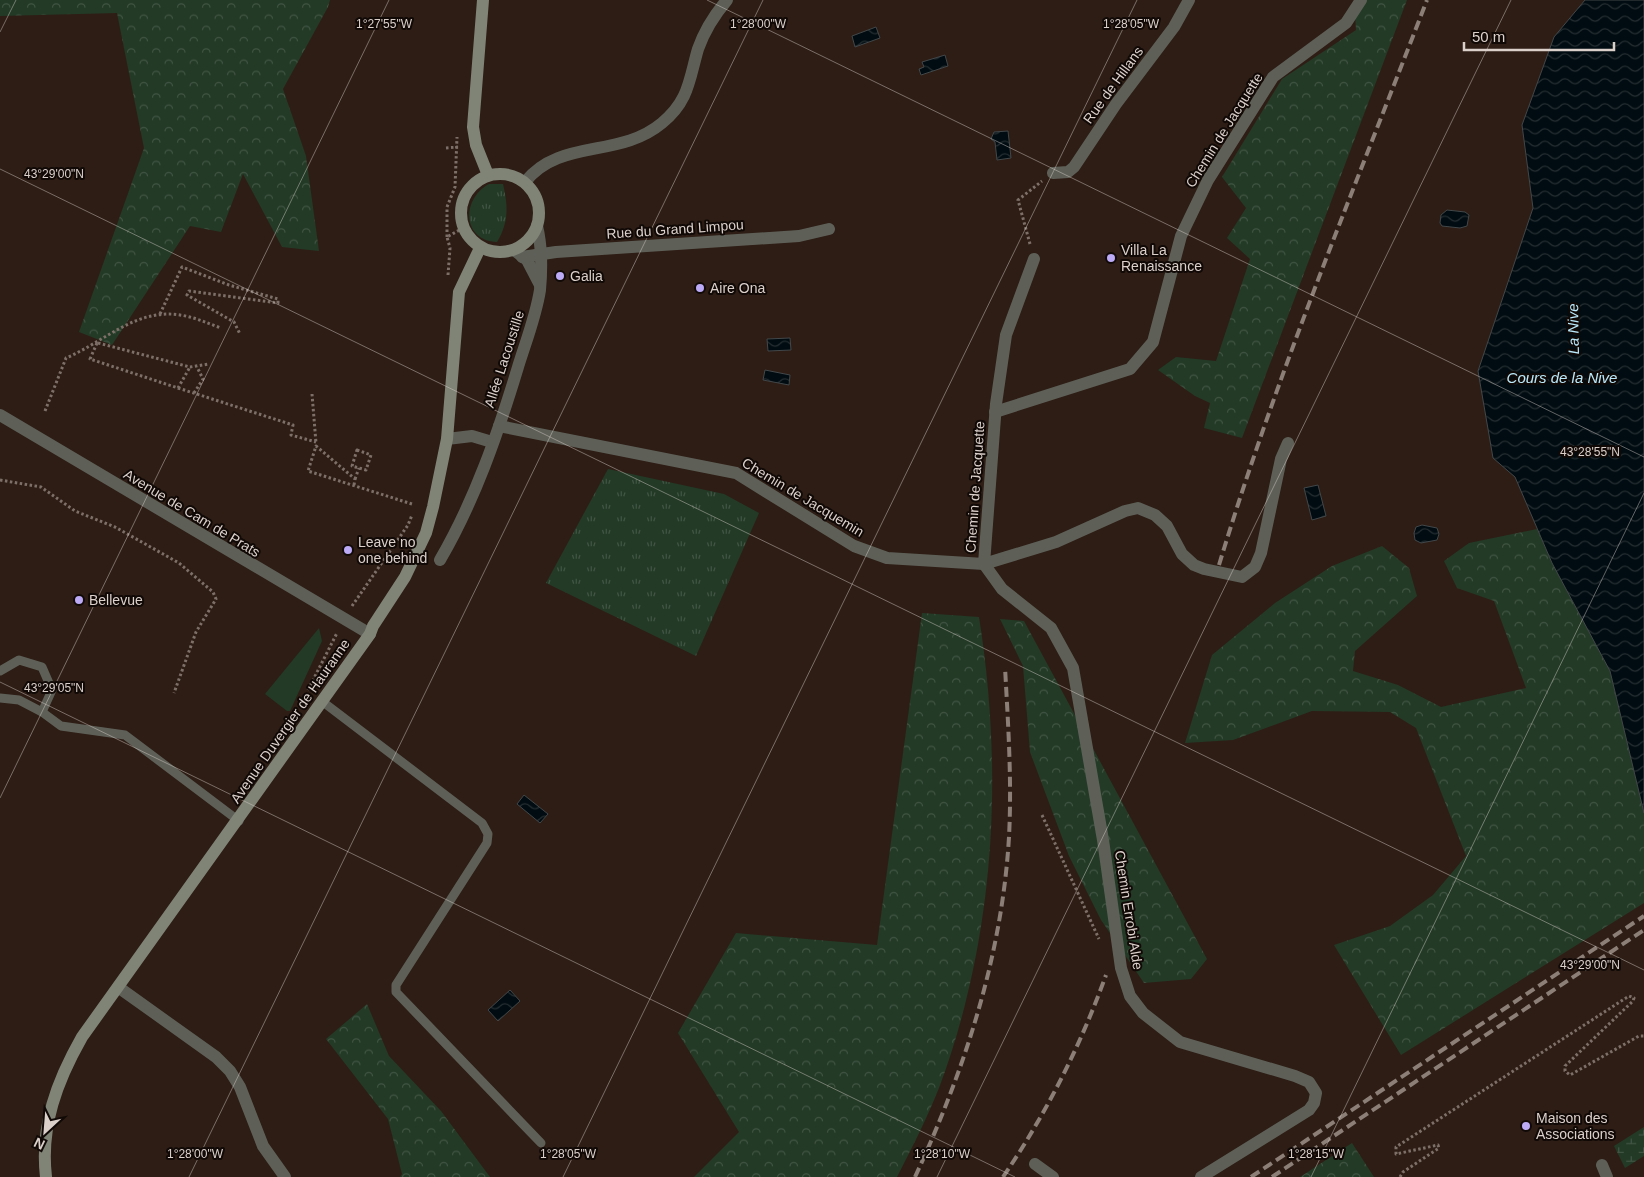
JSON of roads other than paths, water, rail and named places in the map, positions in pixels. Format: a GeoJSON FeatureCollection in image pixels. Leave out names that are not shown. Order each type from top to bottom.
{"type":"FeatureCollection","features":[{"type":"Feature","properties":{"kind":"main road"},"geometry":{"type":"LineString","coordinates":[[483,0],[473,127],[476,144],[488,175]]}},
{"type":"Feature","properties":{"kind":"main road"},"geometry":{"type":"LineString","coordinates":[[501,173],[525,182],[533,191],[538,202],[540,214],[532,236],[518,253],[491,252],[480,248],[470,240],[463,228],[460,215],[464,196],[476,181],[488,175],[501,173]]}},
{"type":"Feature","properties":{"kind":"main road","name":"Avenue Duvergier de Hauranne"},"geometry":{"type":"LineString","coordinates":[[46,1177],[47,1130],[56,1088],[82,1037],[239,821],[370,634],[377,619],[405,577],[426,533],[439,485],[447,439],[459,292],[480,248]]}},
{"type":"Feature","properties":{"kind":"street"},"geometry":{"type":"LineString","coordinates":[[525,182],[539,167],[554,158],[631,142],[649,133],[664,122],[680,104],[688,90],[699,48],[715,16],[727,0]]}},
{"type":"Feature","properties":{"kind":"street","name":"Rue de Hillans"},"geometry":{"type":"LineString","coordinates":[[1053,173],[1068,172],[1074,168],[1116,104],[1174,27],[1189,0]]}},
{"type":"Feature","properties":{"kind":"street","name":"Chemin de Jacquette"},"geometry":{"type":"LineString","coordinates":[[995,412],[1130,369],[1153,342],[1181,236],[1208,180],[1274,77],[1346,23],[1361,0]]}},
{"type":"Feature","properties":{"kind":"street","name":"Allée Lacoustille"},"geometry":{"type":"LineString","coordinates":[[440,560],[465,515],[499,426],[536,310],[540,285],[541,254],[537,226]]}},
{"type":"Feature","properties":{"kind":"street","name":"Rue du Grand Limpou"},"geometry":{"type":"LineString","coordinates":[[518,253],[541,254],[799,236],[829,228]]}},
{"type":"Feature","properties":{"kind":"street"},"geometry":{"type":"LineString","coordinates":[[518,253],[527,260],[540,285]]}},
{"type":"Feature","properties":{"kind":"street","name":"Chemin de Jacquette"},"geometry":{"type":"LineString","coordinates":[[984,564],[995,412],[1006,335],[1034,259]]}},
{"type":"Feature","properties":{"kind":"street","name":"Avenue de Cam de Prats"},"geometry":{"type":"LineString","coordinates":[[0,415],[370,634]]}},
{"type":"Feature","properties":{"kind":"street","name":"Chemin de Jacquemin"},"geometry":{"type":"LineString","coordinates":[[499,426],[736,472],[854,546],[887,558],[984,564],[1056,542],[1125,511],[1138,508],[1156,515],[1167,526],[1182,554],[1194,565],[1204,570],[1242,577],[1255,567],[1261,553],[1281,459],[1288,443]]}},
{"type":"Feature","properties":{"kind":"street"},"geometry":{"type":"LineString","coordinates":[[447,439],[472,436],[492,442]]}},
{"type":"Feature","properties":{"kind":"street","name":"Chemin Errobi Alde"},"geometry":{"type":"LineString","coordinates":[[984,564],[1002,589],[1051,628],[1073,668],[1103,840],[1121,968],[1130,996],[1144,1013],[1180,1042],[1295,1076],[1309,1082],[1316,1093],[1314,1103],[1308,1110],[1201,1177]]}},
{"type":"Feature","properties":{"kind":"street"},"geometry":{"type":"LineString","coordinates":[[118,987],[216,1057],[230,1071],[240,1087],[263,1146],[285,1177]]}},
{"type":"Feature","properties":{"kind":"street"},"geometry":{"type":"LineString","coordinates":[[1035,1164],[1053,1177]]}},
{"type":"Feature","properties":{"kind":"street"},"geometry":{"type":"LineString","coordinates":[[1602,1165],[1607,1177]]}},
{"type":"Feature","properties":{"kind":"lane"},"geometry":{"type":"LineString","coordinates":[[0,671],[19,660],[42,667],[52,690],[42,712]]}},
{"type":"Feature","properties":{"kind":"lane"},"geometry":{"type":"LineString","coordinates":[[0,698],[19,700],[42,712],[61,726],[125,735],[239,821]]}},
{"type":"Feature","properties":{"kind":"lane"},"geometry":{"type":"LineString","coordinates":[[323,702],[482,823],[488,834],[487,843],[396,984],[396,992],[541,1143]]}},
{"type":"Feature","properties":{"kind":"water","name":"Cours de la Nive"},"geometry":{"type":"Polygon","coordinates":[[[1585,0],[1644,0],[1644,813],[1610,671],[1552,563],[1515,477],[1493,458],[1478,371],[1533,208],[1522,125],[1554,37],[1585,0]]]}},
{"type":"Feature","properties":{"kind":"water"},"geometry":{"type":"Polygon","coordinates":[[[876,27],[880,38],[855,47],[852,36],[876,27]]]}},
{"type":"Feature","properties":{"kind":"water"},"geometry":{"type":"Polygon","coordinates":[[[945,55],[948,66],[921,75],[919,69],[924,67],[922,62],[945,55]]]}},
{"type":"Feature","properties":{"kind":"water"},"geometry":{"type":"Polygon","coordinates":[[[1008,131],[1011,158],[997,160],[995,142],[991,139],[994,132],[1008,131]]]}},
{"type":"Feature","properties":{"kind":"water"},"geometry":{"type":"Polygon","coordinates":[[[1447,210],[1465,212],[1469,215],[1467,226],[1460,228],[1442,226],[1440,223],[1441,215],[1447,210]]]}},
{"type":"Feature","properties":{"kind":"water"},"geometry":{"type":"Polygon","coordinates":[[[790,338],[791,350],[768,351],[767,339],[790,338]]]}},
{"type":"Feature","properties":{"kind":"water"},"geometry":{"type":"Polygon","coordinates":[[[765,370],[790,375],[789,385],[763,380],[765,370]]]}},
{"type":"Feature","properties":{"kind":"water"},"geometry":{"type":"Polygon","coordinates":[[[1318,485],[1326,516],[1312,520],[1304,488],[1318,485]]]}},
{"type":"Feature","properties":{"kind":"water"},"geometry":{"type":"Polygon","coordinates":[[[1422,525],[1437,528],[1439,534],[1437,540],[1421,543],[1415,540],[1414,533],[1416,527],[1422,525]]]}},
{"type":"Feature","properties":{"kind":"water"},"geometry":{"type":"Polygon","coordinates":[[[524,795],[548,814],[540,823],[517,804],[524,795]]]}},
{"type":"Feature","properties":{"kind":"water"},"geometry":{"type":"Polygon","coordinates":[[[510,990],[520,1001],[498,1021],[488,1010],[510,990]]]}},
{"type":"Feature","properties":{"kind":"railway"},"geometry":{"type":"LineString","coordinates":[[1219,565],[1291,351],[1427,0]]}},
{"type":"Feature","properties":{"kind":"railway"},"geometry":{"type":"LineString","coordinates":[[915,1177],[950,1095],[965,1053],[978,1011],[998,925],[1005,881],[1010,816],[1005,667]]}},
{"type":"Feature","properties":{"kind":"railway"},"geometry":{"type":"LineString","coordinates":[[1251,1177],[1644,916]]}},
{"type":"Feature","properties":{"kind":"railway"},"geometry":{"type":"LineString","coordinates":[[1272,1177],[1644,930]]}},
{"type":"Feature","properties":{"kind":"railway"},"geometry":{"type":"LineString","coordinates":[[1003,1177],[1034,1129],[1061,1079],[1085,1028],[1106,975]]}},
{"type":"Feature","properties":{"kind":"place","name":"Villa La Renaissance"},"geometry":{"type":"Point","coordinates":[1111,258]}},
{"type":"Feature","properties":{"kind":"place","name":"Galia"},"geometry":{"type":"Point","coordinates":[560,276]}},
{"type":"Feature","properties":{"kind":"place","name":"Aire Ona"},"geometry":{"type":"Point","coordinates":[700,288]}},
{"type":"Feature","properties":{"kind":"place","name":"Leave no one behind"},"geometry":{"type":"Point","coordinates":[348,550]}},
{"type":"Feature","properties":{"kind":"place","name":"Bellevue"},"geometry":{"type":"Point","coordinates":[79,600]}},
{"type":"Feature","properties":{"kind":"place","name":"Maison des Associations"},"geometry":{"type":"Point","coordinates":[1526,1126]}},
{"type":"Feature","properties":{"kind":"water label","name":"La Nive"},"geometry":{"type":"Point","coordinates":[1573,329]}}]}
